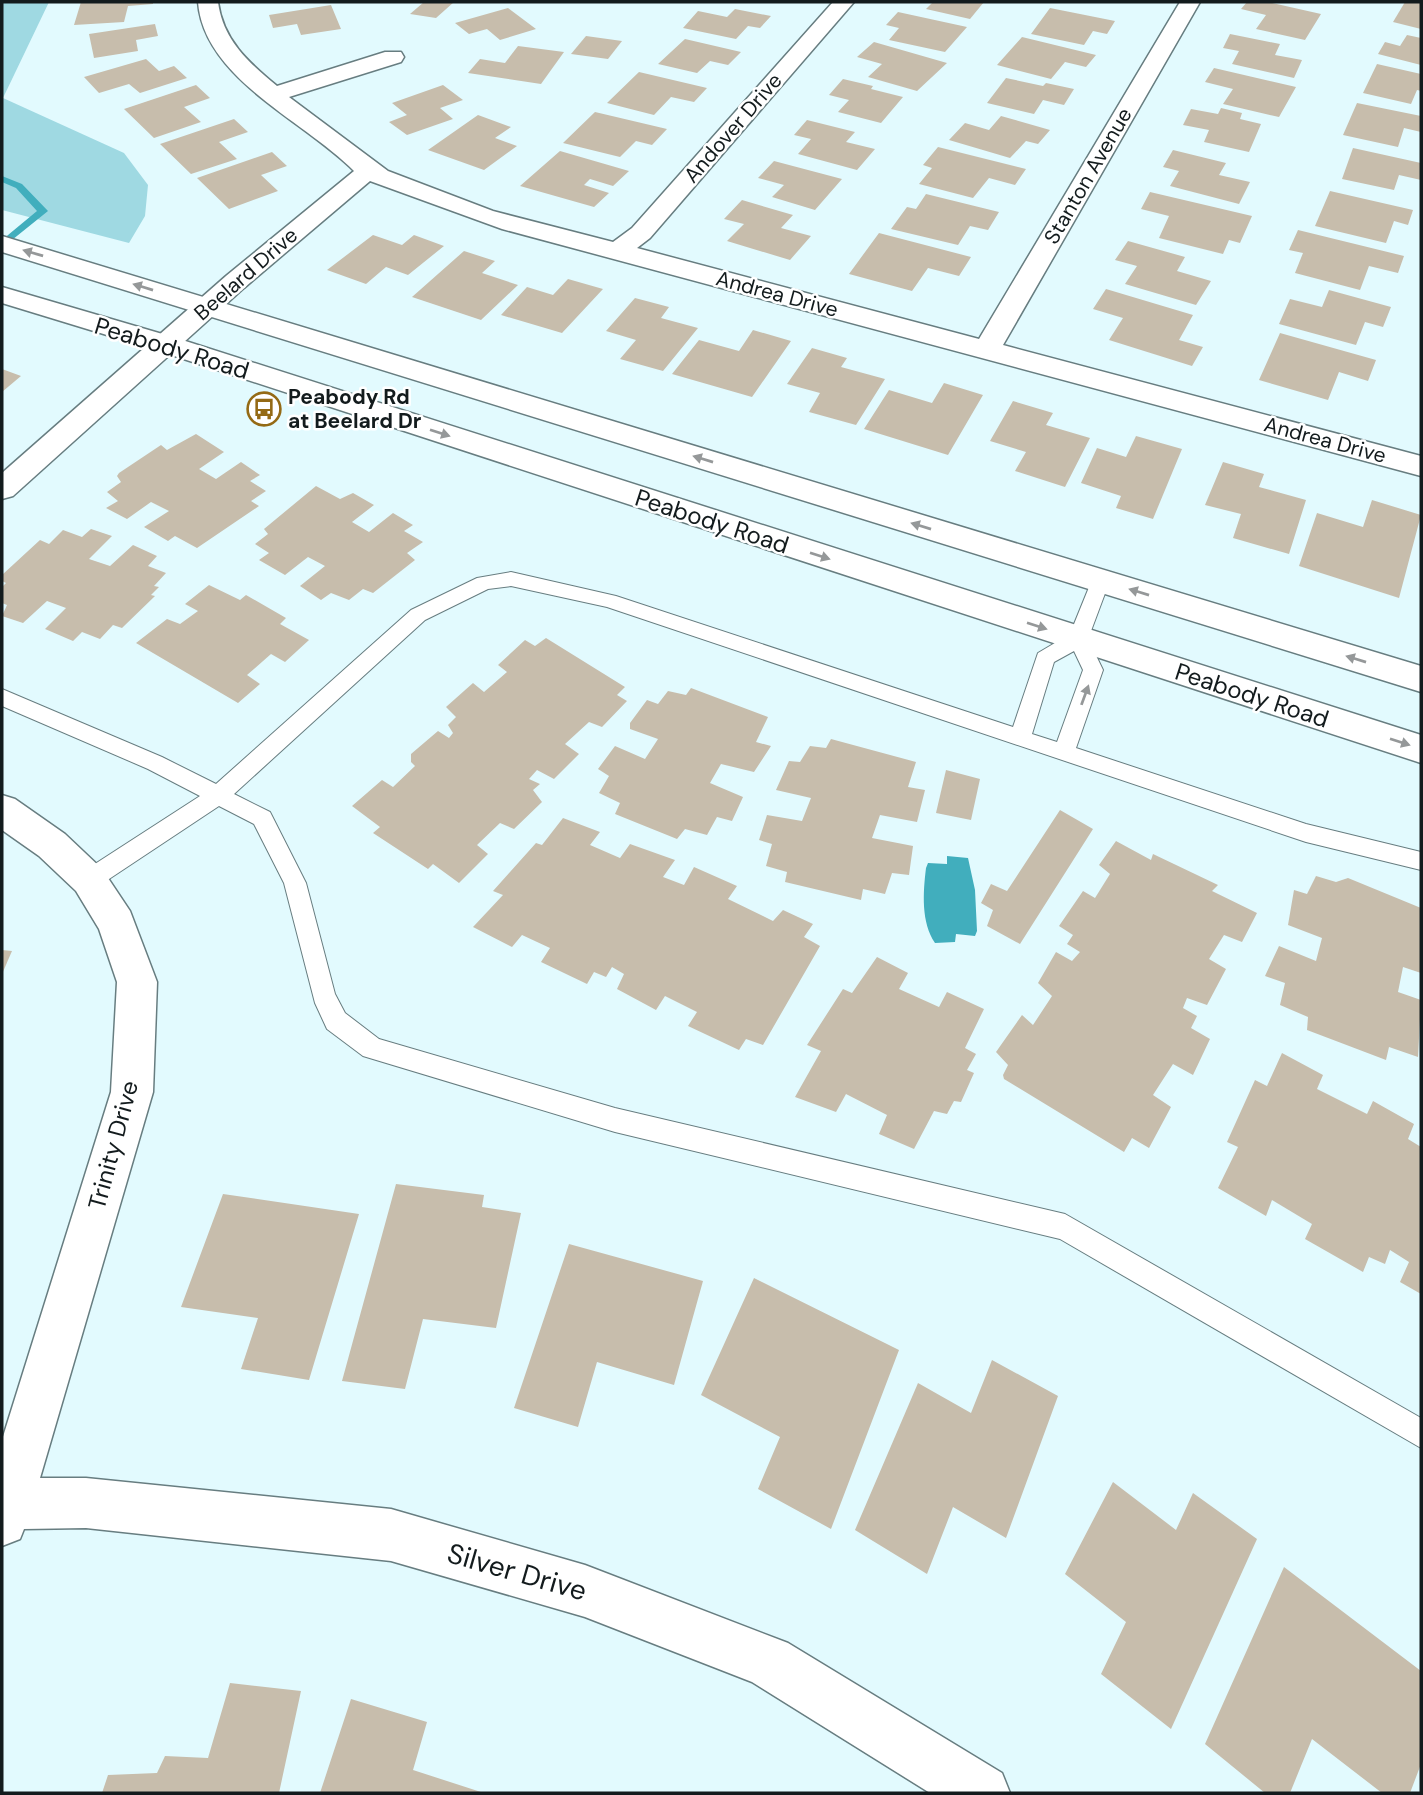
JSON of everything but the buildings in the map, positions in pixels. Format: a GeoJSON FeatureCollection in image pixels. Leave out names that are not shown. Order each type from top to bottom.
{"type":"FeatureCollection","features":[{"type":"Feature","properties":{"kind":"street","name":"Andrea Drive"},"geometry":{"type":"LineString","coordinates":[[208,2],[213,28],[224,47],[275,94],[356,159],[367,172],[442,204],[532,231],[618,251],[1421,466]]}},
{"type":"Feature","properties":{"kind":"street","name":"Andover Drive"},"geometry":{"type":"LineString","coordinates":[[618,251],[641,233],[844,2]]}},
{"type":"Feature","properties":{"kind":"street","name":"Stanton Avenue"},"geometry":{"type":"LineString","coordinates":[[986,351],[1190,2]]}},
{"type":"Feature","properties":{"kind":"street"},"geometry":{"type":"LineString","coordinates":[[275,94],[393,57]]}},
{"type":"Feature","properties":{"kind":"street","name":"Beelard Drive"},"geometry":{"type":"LineString","coordinates":[[2,489],[208,307],[367,172]]}},
{"type":"Feature","properties":{"kind":"street","name":"Peabody Road"},"geometry":{"type":"LineString","coordinates":[[2,244],[1421,679]]}},
{"type":"Feature","properties":{"kind":"street","name":"Peabody Road"},"geometry":{"type":"LineString","coordinates":[[9,297],[166,344],[1421,749]]}},
{"type":"Feature","properties":{"kind":"street","name":"Trinity Drive"},"geometry":{"type":"LineString","coordinates":[[2,810],[52,845],[89,880],[116,923],[137,982],[132,1092],[4,1513]]}},
{"type":"Feature","properties":{"kind":"street","name":"Silver Drive"},"geometry":{"type":"LineString","coordinates":[[4,1513],[86,1503],[391,1535],[585,1591],[769,1662],[982,1793]]}},
{"type":"Feature","properties":{"kind":"lane"},"geometry":{"type":"LineString","coordinates":[[89,880],[218,796],[418,615],[484,583],[511,579],[609,601],[1306,833],[1421,861]]}},
{"type":"Feature","properties":{"kind":"lane"},"geometry":{"type":"LineString","coordinates":[[1021,736],[1045,658],[1078,639],[1101,580]]}},
{"type":"Feature","properties":{"kind":"lane"},"geometry":{"type":"LineString","coordinates":[[1064,751],[1093,670],[1078,639]]}},
{"type":"Feature","properties":{"kind":"lane"},"geometry":{"type":"LineString","coordinates":[[2,697],[155,763],[262,818],[295,883],[323,995],[336,1021],[372,1048],[614,1120],[1065,1227],[1421,1434]]}},
{"type":"Feature","properties":{"kind":"shaded area"},"geometry":{"type":"Polygon","coordinates":[[[2,2],[49,2],[3,98],[124,153],[148,185],[145,216],[129,243],[2,210],[2,2]]]}},
{"type":"Feature","properties":{"kind":"shaded area"},"geometry":{"type":"Polygon","coordinates":[[[947,856],[968,858],[975,890],[977,931],[975,936],[956,934],[955,942],[935,943],[925,917],[926,868],[928,863],[947,864],[947,856]]]}},
{"type":"Feature","properties":{"kind":"waterway"},"geometry":{"type":"LineString","coordinates":[[2,179],[19,186],[43,211],[2,245]]}},
{"type":"Feature","properties":{"kind":"place","name":"Peabody Rd at Beelard Dr"},"geometry":{"type":"Point","coordinates":[264,409]}}]}
